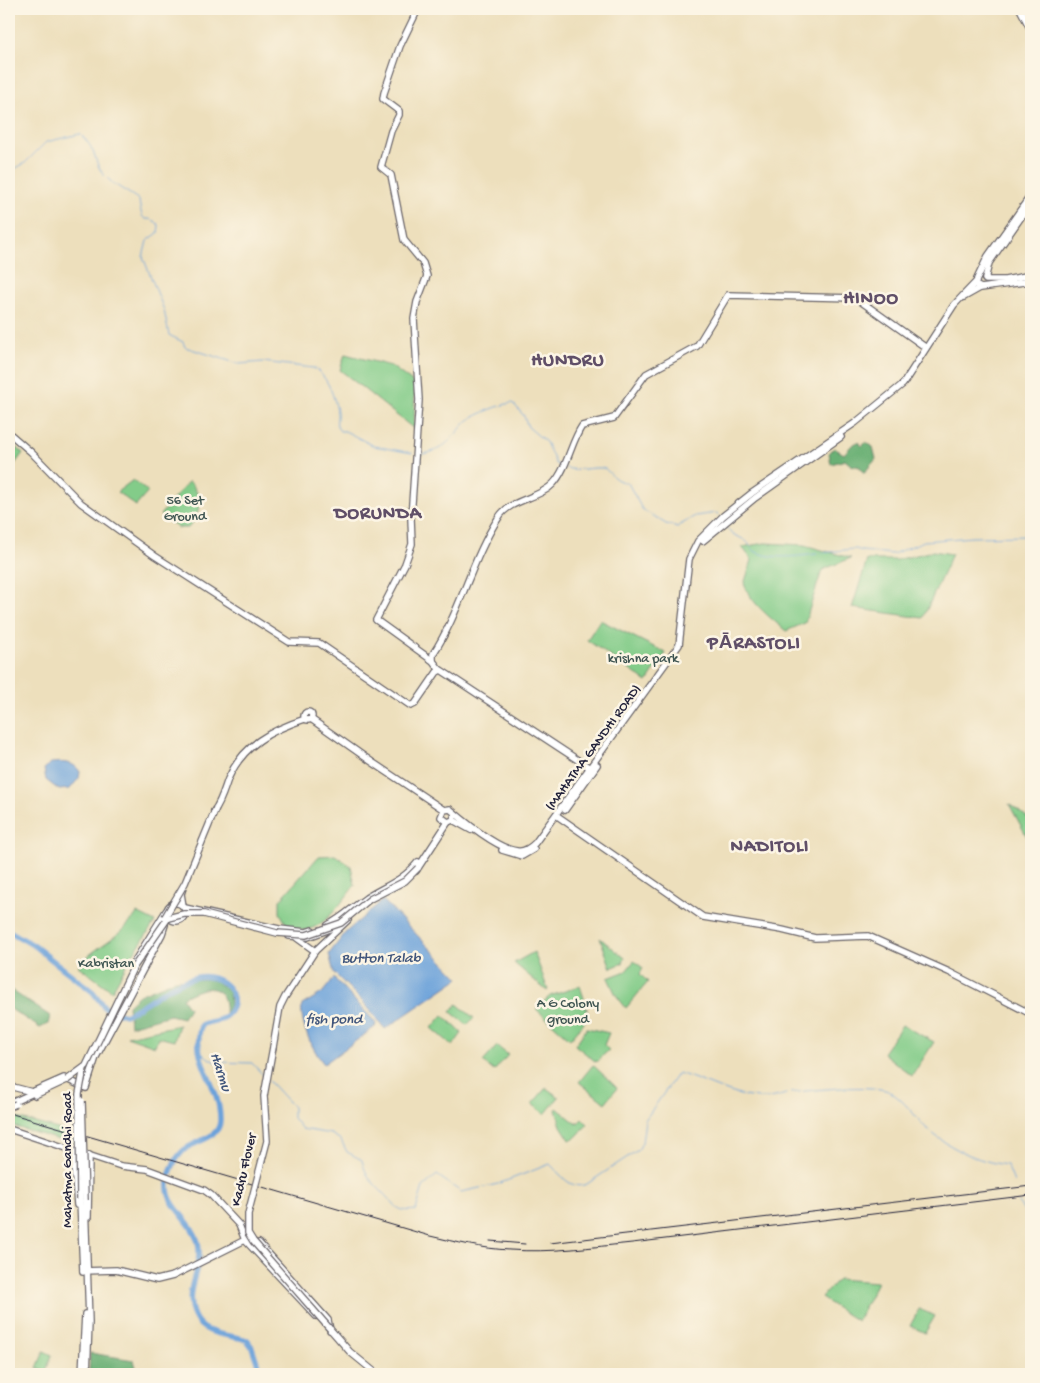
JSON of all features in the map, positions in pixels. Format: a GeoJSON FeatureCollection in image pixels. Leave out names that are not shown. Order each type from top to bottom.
{"type":"FeatureCollection","features":[{"type":"Feature","properties":{"kind":"main road"},"geometry":{"type":"LineString","coordinates":[[418,9],[395,58],[384,93],[383,98],[399,110],[400,115],[391,131],[381,167],[391,175],[404,240],[422,263],[427,273],[414,319],[419,394],[410,552],[376,620],[433,661],[440,670],[590,768]]}},
{"type":"Feature","properties":{"kind":"main road"},"geometry":{"type":"LineString","coordinates":[[1020,9],[1031,30]]}},
{"type":"Feature","properties":{"kind":"main road"},"geometry":{"type":"LineString","coordinates":[[1026,9],[1031,19]]}},
{"type":"Feature","properties":{"kind":"main road"},"geometry":{"type":"LineString","coordinates":[[976,281],[985,262],[1031,195]]}},
{"type":"Feature","properties":{"kind":"main road"},"geometry":{"type":"LineString","coordinates":[[984,283],[989,263],[1031,203]]}},
{"type":"Feature","properties":{"kind":"main road"},"geometry":{"type":"LineString","coordinates":[[444,810],[441,814],[508,849],[519,851],[530,848],[558,816],[590,768],[679,645],[689,559],[698,541],[734,512],[865,419],[906,387],[967,295],[984,283],[1031,275]]}},
{"type":"Feature","properties":{"kind":"main road"},"geometry":{"type":"LineString","coordinates":[[734,512],[755,491],[855,423],[894,392],[908,378],[925,347],[959,298],[981,277],[984,283]]}},
{"type":"Feature","properties":{"kind":"main road"},"geometry":{"type":"LineString","coordinates":[[976,281],[984,283],[1031,281]]}},
{"type":"Feature","properties":{"kind":"main road"},"geometry":{"type":"LineString","coordinates":[[433,661],[433,654],[455,613],[461,596],[498,518],[506,510],[550,487],[556,481],[582,426],[614,418],[646,374],[697,346],[725,298],[731,294],[856,298],[925,347]]}},
{"type":"Feature","properties":{"kind":"main road"},"geometry":{"type":"LineString","coordinates":[[9,432],[32,452],[81,503],[98,517],[289,642],[319,644],[411,706],[415,704],[440,670]]}},
{"type":"Feature","properties":{"kind":"main road","name":"(MAHATMA GANDHI ROAD)"},"geometry":{"type":"LineString","coordinates":[[450,819],[508,853],[522,856],[533,850],[681,649],[685,633],[693,559],[700,544],[712,529]]}},
{"type":"Feature","properties":{"kind":"main road"},"geometry":{"type":"LineString","coordinates":[[66,1080],[84,1065],[132,967],[168,918],[235,766],[249,748],[264,736],[308,719],[444,810],[450,809],[450,819],[406,882],[372,899],[341,924],[320,934],[296,937],[269,933],[220,918],[198,915],[185,916],[179,921],[168,918]]}},
{"type":"Feature","properties":{"kind":"main road"},"geometry":{"type":"LineString","coordinates":[[185,916],[181,894],[216,816],[216,808]]}},
{"type":"Feature","properties":{"kind":"main road","name":"Mahatma Gandhi Road"},"geometry":{"type":"LineString","coordinates":[[87,1374],[89,1322],[82,1200],[82,1096],[86,1072],[141,949],[171,903],[216,808]]}},
{"type":"Feature","properties":{"kind":"main road"},"geometry":{"type":"LineString","coordinates":[[558,816],[703,917],[815,938],[868,936],[948,972],[1031,1014]]}},
{"type":"Feature","properties":{"kind":"main road"},"geometry":{"type":"LineString","coordinates":[[168,918],[171,903],[180,903],[184,907],[279,930],[306,932],[340,919],[366,898],[404,877],[417,867]]}},
{"type":"Feature","properties":{"kind":"main road"},"geometry":{"type":"LineString","coordinates":[[168,918],[180,912],[207,913],[273,930],[306,933],[340,921],[364,901],[403,879],[417,867]]}},
{"type":"Feature","properties":{"kind":"main road"},"geometry":{"type":"LineString","coordinates":[[11,1104],[66,1080],[86,1066],[133,968],[168,918],[184,914],[204,914],[277,933],[306,936],[340,923],[370,899],[405,881],[417,867]]}},
{"type":"Feature","properties":{"kind":"main road","name":"Kadru Flover"},"geometry":{"type":"LineString","coordinates":[[330,1329],[253,1241],[248,1233],[248,1214],[267,1141],[264,1096],[272,1046],[282,1002],[315,951],[351,916]]}},
{"type":"Feature","properties":{"kind":"main road","name":"Mahatma Gandhi Road"},"geometry":{"type":"LineString","coordinates":[[117,999],[143,952],[168,918]]}},
{"type":"Feature","properties":{"kind":"main road"},"geometry":{"type":"LineString","coordinates":[[9,1086],[32,1092],[64,1078],[86,1088],[92,1064],[162,934],[165,924]]}},
{"type":"Feature","properties":{"kind":"main road"},"geometry":{"type":"LineString","coordinates":[[296,937],[315,951]]}},
{"type":"Feature","properties":{"kind":"main road"},"geometry":{"type":"LineString","coordinates":[[9,1129],[121,1166],[147,1169],[211,1195],[243,1230],[245,1240],[309,1310],[330,1329],[348,1350],[377,1374]]}},
{"type":"Feature","properties":{"kind":"main road"},"geometry":{"type":"LineString","coordinates":[[73,1150],[78,1210],[83,1220],[88,1217],[89,1210],[89,1155]]}},
{"type":"Feature","properties":{"kind":"main road"},"geometry":{"type":"LineString","coordinates":[[85,1270],[116,1270],[154,1280],[170,1277],[245,1240]]}},
{"type":"Feature","properties":{"kind":"main road","name":"Mahatma Gandhi Road"},"geometry":{"type":"LineString","coordinates":[[82,1374],[85,1270]]}},
{"type":"Feature","properties":{"kind":"green space"},"geometry":{"type":"Polygon","coordinates":[[[345,354],[391,366],[415,384],[414,429],[340,370],[345,354]]]}},
{"type":"Feature","properties":{"kind":"green space"},"geometry":{"type":"Polygon","coordinates":[[[9,442],[23,453],[9,472],[9,442]]]}},
{"type":"Feature","properties":{"kind":"green space"},"geometry":{"type":"Polygon","coordinates":[[[858,442],[862,446],[866,442],[873,447],[876,459],[864,473],[860,467],[851,465],[845,460],[831,464],[829,453],[834,448],[844,454],[852,445],[858,442]]]}},
{"type":"Feature","properties":{"kind":"green space"},"geometry":{"type":"Polygon","coordinates":[[[133,480],[148,492],[136,506],[117,492],[133,480]]]}},
{"type":"Feature","properties":{"kind":"green space","name":"56 Set Ground"},"geometry":{"type":"Polygon","coordinates":[[[189,481],[194,486],[199,498],[198,511],[193,523],[188,528],[178,528],[160,515],[189,481]]]}},
{"type":"Feature","properties":{"kind":"green space"},"geometry":{"type":"Polygon","coordinates":[[[765,543],[804,545],[851,558],[822,570],[805,623],[786,631],[757,604],[744,584],[752,560],[742,547],[765,543]]]}},
{"type":"Feature","properties":{"kind":"green space"},"geometry":{"type":"Polygon","coordinates":[[[933,551],[952,554],[923,618],[852,608],[867,560],[896,560],[933,551]]]}},
{"type":"Feature","properties":{"kind":"green space","name":"krishna park"},"geometry":{"type":"Polygon","coordinates":[[[600,620],[666,653],[647,682],[587,640],[600,620]]]}},
{"type":"Feature","properties":{"kind":"green space"},"geometry":{"type":"Polygon","coordinates":[[[1009,804],[1031,820],[1031,844],[1009,804]]]}},
{"type":"Feature","properties":{"kind":"green space"},"geometry":{"type":"Polygon","coordinates":[[[335,855],[351,866],[355,885],[334,912],[314,928],[304,930],[287,925],[280,913],[280,900],[319,856],[335,855]]]}},
{"type":"Feature","properties":{"kind":"green space","name":"Kabristan"},"geometry":{"type":"Polygon","coordinates":[[[137,913],[155,922],[129,960],[112,991],[78,966],[93,952],[117,935],[137,913]]]}},
{"type":"Feature","properties":{"kind":"green space"},"geometry":{"type":"Polygon","coordinates":[[[600,938],[625,958],[623,963],[611,968],[600,938]]]}},
{"type":"Feature","properties":{"kind":"green space"},"geometry":{"type":"Polygon","coordinates":[[[534,952],[548,990],[547,991],[514,963],[534,952]]]}},
{"type":"Feature","properties":{"kind":"green space"},"geometry":{"type":"Polygon","coordinates":[[[634,961],[643,968],[640,974],[648,982],[626,1008],[616,995],[608,978],[626,971],[634,961]]]}},
{"type":"Feature","properties":{"kind":"green space"},"geometry":{"type":"Polygon","coordinates":[[[206,979],[216,981],[229,992],[230,1005],[225,1015],[223,996],[219,991],[206,989],[198,990],[182,998],[189,1008],[183,1018],[170,1015],[130,1026],[128,1005],[139,995],[175,980],[206,979]]]}},
{"type":"Feature","properties":{"kind":"green space","name":"A G Colony ground"},"geometry":{"type":"Polygon","coordinates":[[[580,986],[586,1004],[587,1015],[582,1025],[570,1039],[536,1009],[550,996],[580,986]]]}},
{"type":"Feature","properties":{"kind":"green space"},"geometry":{"type":"Polygon","coordinates":[[[11,990],[50,1016],[48,1024],[40,1028],[9,1008],[11,990]]]}},
{"type":"Feature","properties":{"kind":"green space"},"geometry":{"type":"Polygon","coordinates":[[[457,1004],[474,1018],[467,1025],[451,1012],[457,1004]]]}},
{"type":"Feature","properties":{"kind":"green space"},"geometry":{"type":"Polygon","coordinates":[[[443,1015],[462,1033],[453,1046],[432,1028],[443,1015]]]}},
{"type":"Feature","properties":{"kind":"green space"},"geometry":{"type":"Polygon","coordinates":[[[179,1025],[174,1041],[158,1037],[155,1046],[127,1036],[179,1025]]]}},
{"type":"Feature","properties":{"kind":"green space"},"geometry":{"type":"Polygon","coordinates":[[[902,1025],[934,1042],[912,1076],[883,1053],[902,1025]]]}},
{"type":"Feature","properties":{"kind":"green space"},"geometry":{"type":"Polygon","coordinates":[[[587,1028],[609,1033],[604,1045],[609,1050],[596,1062],[575,1045],[587,1028]]]}},
{"type":"Feature","properties":{"kind":"green space"},"geometry":{"type":"Polygon","coordinates":[[[497,1046],[508,1055],[494,1071],[483,1062],[497,1046]]]}},
{"type":"Feature","properties":{"kind":"green space"},"geometry":{"type":"Polygon","coordinates":[[[593,1065],[617,1088],[605,1103],[579,1082],[593,1065]]]}},
{"type":"Feature","properties":{"kind":"green space"},"geometry":{"type":"Polygon","coordinates":[[[546,1088],[559,1097],[545,1114],[532,1104],[546,1088]]]}},
{"type":"Feature","properties":{"kind":"green space"},"geometry":{"type":"Polygon","coordinates":[[[557,1108],[577,1124],[582,1119],[588,1124],[576,1137],[570,1140],[561,1126],[557,1108]]]}},
{"type":"Feature","properties":{"kind":"green space"},"geometry":{"type":"Polygon","coordinates":[[[9,1116],[69,1132],[74,1140],[73,1144],[9,1125],[9,1116]]]}},
{"type":"Feature","properties":{"kind":"green space"},"geometry":{"type":"Polygon","coordinates":[[[838,1279],[877,1282],[857,1321],[821,1298],[838,1279]]]}},
{"type":"Feature","properties":{"kind":"green space"},"geometry":{"type":"Polygon","coordinates":[[[919,1309],[935,1316],[925,1333],[910,1326],[919,1309]]]}},
{"type":"Feature","properties":{"kind":"green space"},"geometry":{"type":"Polygon","coordinates":[[[44,1351],[52,1355],[46,1371],[37,1368],[44,1351]]]}},
{"type":"Feature","properties":{"kind":"green space"},"geometry":{"type":"Polygon","coordinates":[[[90,1353],[134,1360],[137,1371],[135,1374],[89,1374],[90,1353]]]}},
{"type":"Feature","properties":{"kind":"water"},"geometry":{"type":"Polygon","coordinates":[[[51,763],[71,764],[80,772],[79,778],[70,789],[59,790],[46,780],[44,769],[51,763]]]}},
{"type":"Feature","properties":{"kind":"water","name":"Button Talab"},"geometry":{"type":"Polygon","coordinates":[[[383,900],[459,978],[385,1029],[363,1002],[334,973],[329,954],[346,932],[383,900]]]}},
{"type":"Feature","properties":{"kind":"water","name":"fish pond"},"geometry":{"type":"Polygon","coordinates":[[[334,978],[376,1023],[375,1027],[324,1064],[305,1028],[302,1005],[322,993],[334,978]]]}},
{"type":"Feature","properties":{"kind":"waterway"},"geometry":{"type":"LineString","coordinates":[[9,172],[25,163],[46,142],[80,134],[90,145],[104,175],[139,200],[144,218],[155,221],[159,225],[158,233],[147,241],[143,257],[164,310],[169,335],[183,342],[185,347],[239,364],[263,362],[313,368],[322,375],[330,387],[336,406],[337,424],[340,431],[345,431],[374,446],[412,453]]}},
{"type":"Feature","properties":{"kind":"waterway"},"geometry":{"type":"LineString","coordinates":[[418,454],[440,448],[466,422],[475,417],[496,407],[513,403],[524,416],[528,427],[546,442],[556,464],[562,467]]}},
{"type":"Feature","properties":{"kind":"waterway"},"geometry":{"type":"LineString","coordinates":[[566,468],[575,470],[604,469],[618,480],[628,483],[642,509],[666,524],[677,527],[695,516],[717,513],[719,516]]}},
{"type":"Feature","properties":{"kind":"waterway"},"geometry":{"type":"LineString","coordinates":[[725,526],[732,534],[746,541],[756,552],[778,557],[856,549],[893,554],[924,541],[972,537],[1031,536]]}},
{"type":"Feature","properties":{"kind":"waterway","name":"Harmu"},"geometry":{"type":"LineString","coordinates":[[9,931],[33,945],[93,992],[105,1008],[125,1015],[174,985],[193,978],[204,976],[214,978],[229,988],[233,1003],[230,1011],[221,1019],[201,1025],[199,1038],[202,1062],[219,1106],[219,1126],[211,1136],[187,1148],[179,1155],[168,1181],[168,1191],[171,1200],[194,1232],[198,1242],[198,1261],[190,1297],[194,1316],[198,1323],[210,1331],[247,1340],[252,1347],[261,1374]]}},
{"type":"Feature","properties":{"kind":"waterway"},"geometry":{"type":"LineString","coordinates":[[198,1051],[215,1062],[252,1063],[264,1076]]}},
{"type":"Feature","properties":{"kind":"waterway"},"geometry":{"type":"LineString","coordinates":[[269,1081],[293,1107],[293,1118],[302,1129],[331,1134],[341,1140],[347,1152],[362,1160],[370,1178],[394,1204],[400,1209],[410,1211],[416,1210],[423,1187],[437,1175],[461,1192],[498,1184],[550,1164],[571,1184],[581,1186],[587,1184],[638,1150],[642,1143],[645,1120],[678,1073],[745,1096],[772,1098],[786,1094]]}},
{"type":"Feature","properties":{"kind":"waterway"},"geometry":{"type":"LineString","coordinates":[[791,1093],[857,1088],[882,1089],[890,1092],[904,1103],[925,1127],[943,1141],[974,1157],[1007,1165],[1014,1182]]}},
{"type":"Feature","properties":{"kind":"waterway"},"geometry":{"type":"LineString","coordinates":[[1019,1203],[1031,1223]]}},
{"type":"Feature","properties":{"kind":"railway"},"geometry":{"type":"LineString","coordinates":[[9,1113],[430,1236],[470,1245],[500,1249],[540,1251],[632,1243],[1031,1195]]}},
{"type":"Feature","properties":{"kind":"railway"},"geometry":{"type":"LineString","coordinates":[[550,1243],[1031,1186]]}},
{"type":"Feature","properties":{"kind":"railway"},"geometry":{"type":"LineString","coordinates":[[490,1241],[525,1244]]}},
{"type":"Feature","properties":{"kind":"district","name":"HINOO"},"geometry":{"type":"Point","coordinates":[871,299]}},
{"type":"Feature","properties":{"kind":"district","name":"HUNDRU"},"geometry":{"type":"Point","coordinates":[568,361]}},
{"type":"Feature","properties":{"kind":"district","name":"DORUNDA"},"geometry":{"type":"Point","coordinates":[378,514]}},
{"type":"Feature","properties":{"kind":"district","name":"PĀRASTOLI"},"geometry":{"type":"Point","coordinates":[754,644]}},
{"type":"Feature","properties":{"kind":"district","name":"NADITOLI"},"geometry":{"type":"Point","coordinates":[770,847]}}]}
